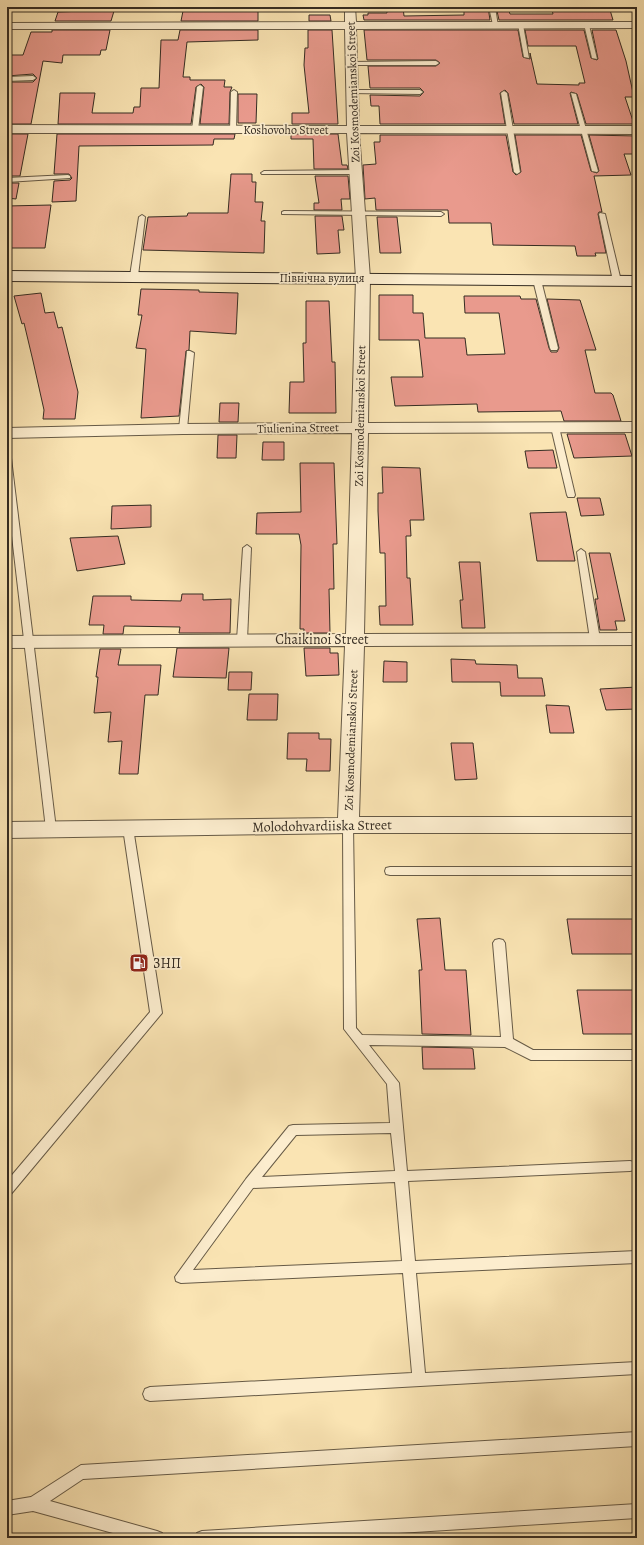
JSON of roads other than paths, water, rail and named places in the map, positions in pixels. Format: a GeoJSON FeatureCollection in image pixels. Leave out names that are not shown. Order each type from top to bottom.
{"type":"FeatureCollection","features":[{"type":"Feature","properties":{"kind":"street","name":"Zoi Kosmodemianskoi Street"},"geometry":{"type":"LineString","coordinates":[[348,825],[355,639],[363,278],[353,130],[350,7]]}},
{"type":"Feature","properties":{"kind":"street"},"geometry":{"type":"LineString","coordinates":[[7,26],[637,25]]}},
{"type":"Feature","properties":{"kind":"street","name":"Koshovoho Street"},"geometry":{"type":"LineString","coordinates":[[7,129],[637,130]]}},
{"type":"Feature","properties":{"kind":"street","name":"Північна вулиця"},"geometry":{"type":"LineString","coordinates":[[7,276],[637,281]]}},
{"type":"Feature","properties":{"kind":"street","name":"Tiulienina Street"},"geometry":{"type":"LineString","coordinates":[[7,433],[360,427],[637,426]]}},
{"type":"Feature","properties":{"kind":"street","name":"Chaikinoi Street"},"geometry":{"type":"LineString","coordinates":[[7,642],[355,639],[637,639]]}},
{"type":"Feature","properties":{"kind":"street","name":"Molodohvardiiska Street"},"geometry":{"type":"LineString","coordinates":[[7,830],[348,825],[637,825]]}},
{"type":"Feature","properties":{"kind":"lane"},"geometry":{"type":"LineString","coordinates":[[492,7],[496,25]]}},
{"type":"Feature","properties":{"kind":"lane"},"geometry":{"type":"LineString","coordinates":[[586,25],[595,58]]}},
{"type":"Feature","properties":{"kind":"lane"},"geometry":{"type":"LineString","coordinates":[[520,26],[527,57]]}},
{"type":"Feature","properties":{"kind":"lane"},"geometry":{"type":"LineString","coordinates":[[351,64],[436,63]]}},
{"type":"Feature","properties":{"kind":"lane"},"geometry":{"type":"LineString","coordinates":[[7,79],[33,78]]}},
{"type":"Feature","properties":{"kind":"lane"},"geometry":{"type":"LineString","coordinates":[[195,130],[200,87]]}},
{"type":"Feature","properties":{"kind":"lane"},"geometry":{"type":"LineString","coordinates":[[233,130],[234,92]]}},
{"type":"Feature","properties":{"kind":"lane"},"geometry":{"type":"LineString","coordinates":[[352,92],[420,92]]}},
{"type":"Feature","properties":{"kind":"lane"},"geometry":{"type":"LineString","coordinates":[[504,93],[517,172]]}},
{"type":"Feature","properties":{"kind":"lane"},"geometry":{"type":"LineString","coordinates":[[573,94],[582,130],[595,171]]}},
{"type":"Feature","properties":{"kind":"lane"},"geometry":{"type":"LineString","coordinates":[[264,174],[356,172]]}},
{"type":"Feature","properties":{"kind":"lane"},"geometry":{"type":"LineString","coordinates":[[7,180],[68,177]]}},
{"type":"Feature","properties":{"kind":"lane"},"geometry":{"type":"LineString","coordinates":[[284,213],[359,212],[441,214]]}},
{"type":"Feature","properties":{"kind":"lane"},"geometry":{"type":"LineString","coordinates":[[602,214],[617,281]]}},
{"type":"Feature","properties":{"kind":"lane"},"geometry":{"type":"LineString","coordinates":[[134,276],[142,217]]}},
{"type":"Feature","properties":{"kind":"lane"},"geometry":{"type":"LineString","coordinates":[[537,280],[554,348]]}},
{"type":"Feature","properties":{"kind":"lane"},"geometry":{"type":"LineString","coordinates":[[183,429],[190,353]]}},
{"type":"Feature","properties":{"kind":"lane"},"geometry":{"type":"LineString","coordinates":[[555,427],[571,494]]}},
{"type":"Feature","properties":{"kind":"lane"},"geometry":{"type":"LineString","coordinates":[[7,458],[51,829]]}},
{"type":"Feature","properties":{"kind":"lane"},"geometry":{"type":"LineString","coordinates":[[242,640],[247,548]]}},
{"type":"Feature","properties":{"kind":"lane"},"geometry":{"type":"LineString","coordinates":[[581,552],[595,639]]}},
{"type":"Feature","properties":{"kind":"lane"},"geometry":{"type":"LineString","coordinates":[[348,825],[350,1029],[393,1084],[419,1379]]}},
{"type":"Feature","properties":{"kind":"lane"},"geometry":{"type":"LineString","coordinates":[[7,1190],[156,1013],[128,828]]}},
{"type":"Feature","properties":{"kind":"lane"},"geometry":{"type":"LineString","coordinates":[[390,870],[637,871]]}},
{"type":"Feature","properties":{"kind":"lane"},"geometry":{"type":"LineString","coordinates":[[499,943],[507,1042]]}},
{"type":"Feature","properties":{"kind":"lane"},"geometry":{"type":"LineString","coordinates":[[359,1040],[507,1042],[531,1055],[637,1055]]}},
{"type":"Feature","properties":{"kind":"lane"},"geometry":{"type":"LineString","coordinates":[[397,1128],[293,1130],[250,1183],[181,1277],[637,1257]]}},
{"type":"Feature","properties":{"kind":"lane"},"geometry":{"type":"LineString","coordinates":[[250,1183],[630,1166]]}},
{"type":"Feature","properties":{"kind":"lane"},"geometry":{"type":"LineString","coordinates":[[150,1394],[637,1368]]}},
{"type":"Feature","properties":{"kind":"lane"},"geometry":{"type":"LineString","coordinates":[[33,1504],[81,1472],[637,1439]]}},
{"type":"Feature","properties":{"kind":"lane"},"geometry":{"type":"LineString","coordinates":[[7,1508],[33,1504],[157,1538]]}},
{"type":"Feature","properties":{"kind":"lane"},"geometry":{"type":"LineString","coordinates":[[202,1538],[254,1536],[637,1511]]}},
{"type":"Feature","properties":{"kind":"place","name":"ЗНП"},"geometry":{"type":"Point","coordinates":[139,963]}}]}
